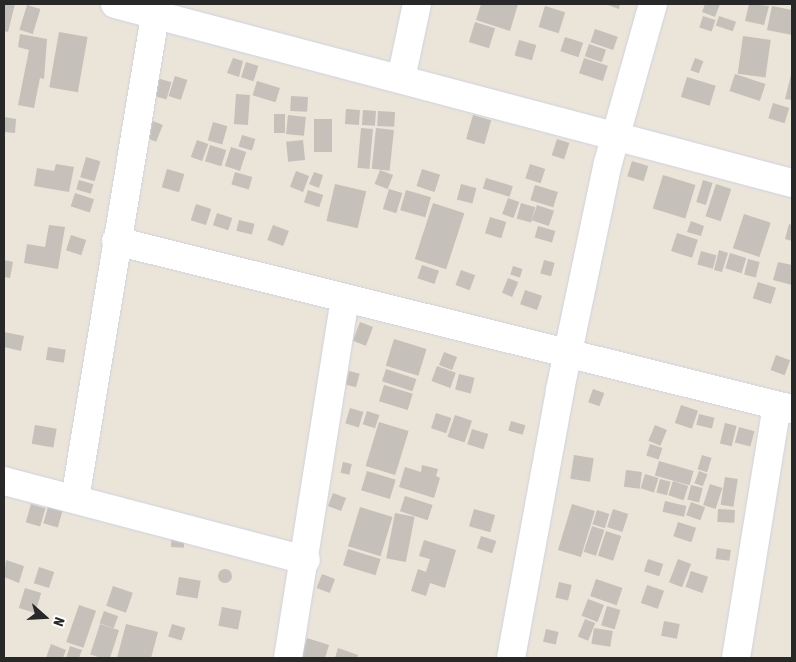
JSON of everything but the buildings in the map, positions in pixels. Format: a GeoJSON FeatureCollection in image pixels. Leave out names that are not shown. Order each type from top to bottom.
{"type":"FeatureCollection","features":[{"type":"Feature","properties":{"kind":"street"},"geometry":{"type":"LineString","coordinates":[[115,4],[792,183]]}},
{"type":"Feature","properties":{"kind":"street"},"geometry":{"type":"LineString","coordinates":[[401,79],[417,4]]}},
{"type":"Feature","properties":{"kind":"street"},"geometry":{"type":"LineString","coordinates":[[511,658],[567,355],[616,136],[653,4]]}},
{"type":"Feature","properties":{"kind":"street"},"geometry":{"type":"LineString","coordinates":[[75,499],[116,240],[155,14]]}},
{"type":"Feature","properties":{"kind":"street"},"geometry":{"type":"LineString","coordinates":[[116,240],[567,355],[785,408],[736,658]]}},
{"type":"Feature","properties":{"kind":"street"},"geometry":{"type":"LineString","coordinates":[[288,658],[306,560],[345,298]]}},
{"type":"Feature","properties":{"kind":"street"},"geometry":{"type":"LineString","coordinates":[[4,481],[306,560]]}}]}
